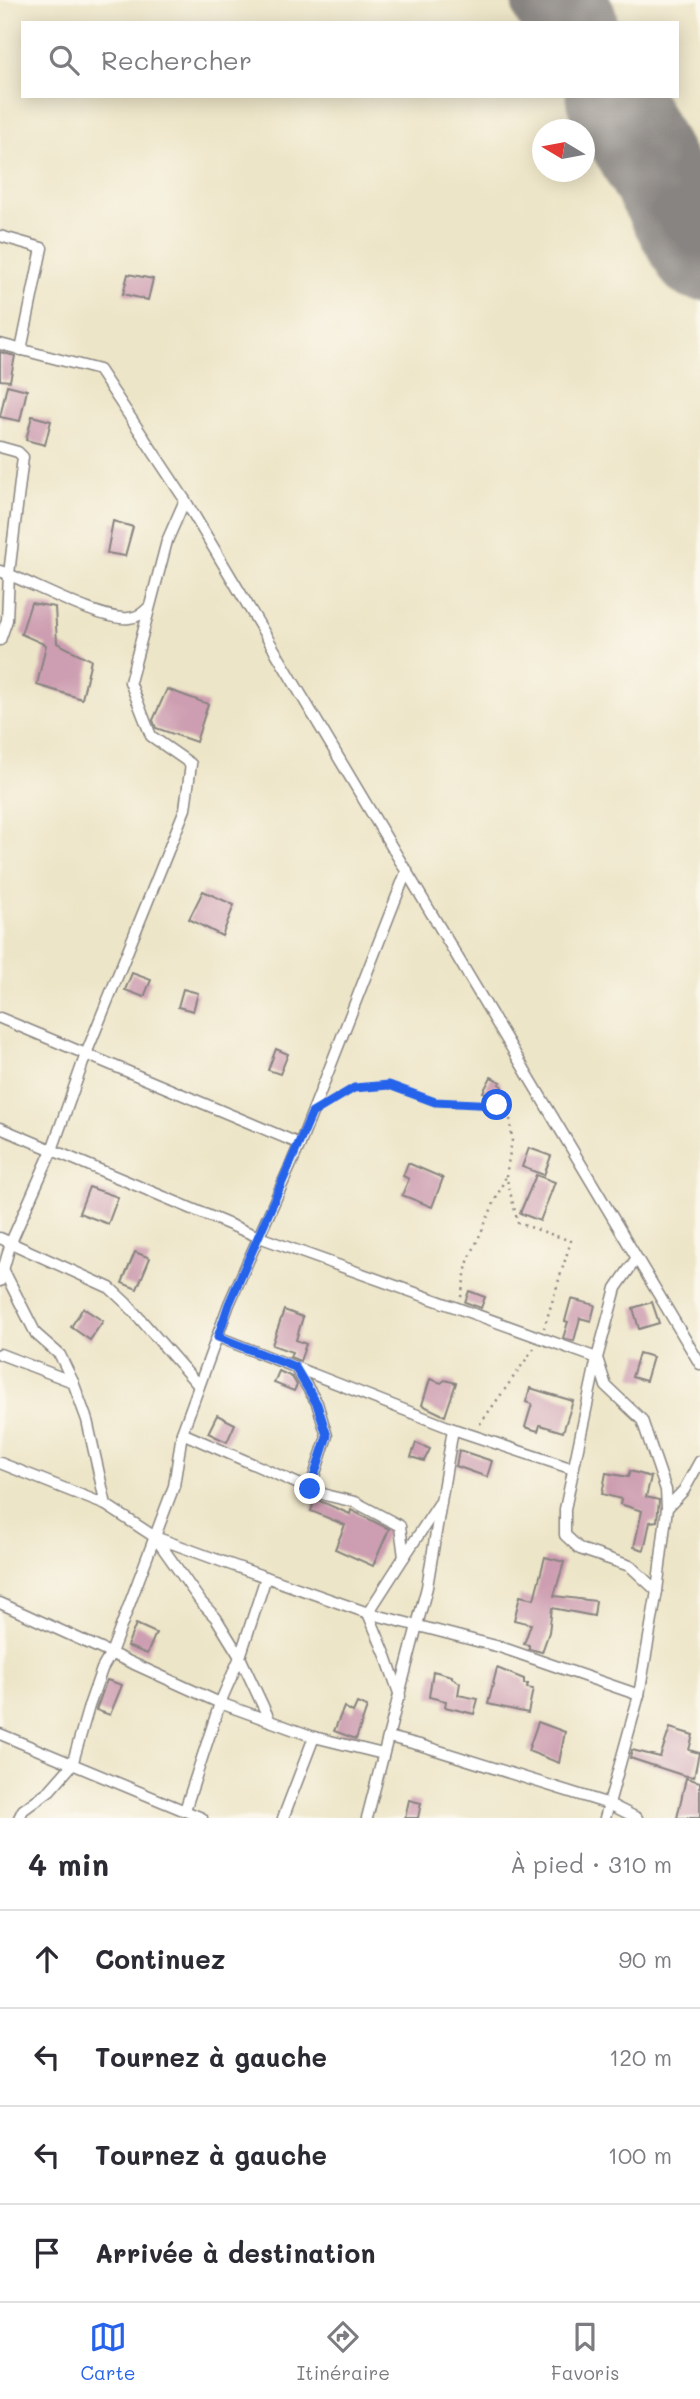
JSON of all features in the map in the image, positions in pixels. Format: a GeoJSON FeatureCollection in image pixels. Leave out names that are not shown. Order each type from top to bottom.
{"type":"FeatureCollection","features":[{"type":"Feature","properties":{"kind":"street"},"geometry":{"type":"LineString","coordinates":[[0,236],[42,248],[21,350]]}},
{"type":"Feature","properties":{"kind":"street"},"geometry":{"type":"LineString","coordinates":[[0,344],[99,370],[185,500],[700,1364]]}},
{"type":"Feature","properties":{"kind":"street"},"geometry":{"type":"LineString","coordinates":[[0,447],[18,452],[23,457],[4,573],[7,620],[0,640]]}},
{"type":"Feature","properties":{"kind":"street"},"geometry":{"type":"LineString","coordinates":[[4,573],[86,608],[115,617],[141,615],[149,606],[167,541],[185,500]]}},
{"type":"Feature","properties":{"kind":"street"},"geometry":{"type":"LineString","coordinates":[[106,1505],[87,1420],[73,1382],[60,1355],[36,1334],[1,1271],[6,1240],[52,1150],[86,1054],[185,809],[191,764],[151,736],[130,682],[167,541]]}},
{"type":"Feature","properties":{"kind":"street"},"geometry":{"type":"LineString","coordinates":[[19,1818],[23,1810],[50,1790],[72,1765],[98,1682],[174,1486],[182,1433],[229,1304],[300,1144],[407,870]]}},
{"type":"Feature","properties":{"kind":"street"},"geometry":{"type":"LineString","coordinates":[[0,1018],[300,1144]]}},
{"type":"Feature","properties":{"kind":"street"},"geometry":{"type":"LineString","coordinates":[[0,1128],[259,1237],[597,1358]]}},
{"type":"Feature","properties":{"kind":"street"},"geometry":{"type":"LineString","coordinates":[[6,1240],[110,1289],[127,1304],[199,1386]]}},
{"type":"Feature","properties":{"kind":"street"},"geometry":{"type":"LineString","coordinates":[[636,1259],[616,1288],[597,1358],[565,1509],[565,1535],[580,1549],[630,1566],[657,1591]]}},
{"type":"Feature","properties":{"kind":"street"},"geometry":{"type":"LineString","coordinates":[[218,1337],[453,1429],[573,1469]]}},
{"type":"Feature","properties":{"kind":"street"},"geometry":{"type":"LineString","coordinates":[[0,1354],[73,1382]]}},
{"type":"Feature","properties":{"kind":"street"},"geometry":{"type":"LineString","coordinates":[[597,1358],[606,1386],[642,1420],[666,1490],[667,1508],[657,1591],[639,1695],[605,1818]]}},
{"type":"Feature","properties":{"kind":"street"},"geometry":{"type":"LineString","coordinates":[[295,1367],[317,1404],[327,1436],[310,1489]]}},
{"type":"Feature","properties":{"kind":"street"},"geometry":{"type":"LineString","coordinates":[[367,1818],[427,1587],[453,1429]]}},
{"type":"Feature","properties":{"kind":"street"},"geometry":{"type":"LineString","coordinates":[[182,1433],[310,1489],[355,1502],[400,1526],[404,1557]]}},
{"type":"Feature","properties":{"kind":"street"},"geometry":{"type":"LineString","coordinates":[[667,1508],[684,1490],[700,1461]]}},
{"type":"Feature","properties":{"kind":"street"},"geometry":{"type":"LineString","coordinates":[[0,1463],[106,1505],[155,1537],[368,1614],[500,1647],[639,1695]]}},
{"type":"Feature","properties":{"kind":"street"},"geometry":{"type":"LineString","coordinates":[[368,1614],[442,1499]]}},
{"type":"Feature","properties":{"kind":"street"},"geometry":{"type":"LineString","coordinates":[[155,1537],[201,1602],[216,1618],[240,1657],[270,1721]]}},
{"type":"Feature","properties":{"kind":"street"},"geometry":{"type":"LineString","coordinates":[[185,1810],[266,1577]]}},
{"type":"Feature","properties":{"kind":"street"},"geometry":{"type":"LineString","coordinates":[[0,1603],[220,1703],[314,1737],[383,1754]]}},
{"type":"Feature","properties":{"kind":"street"},"geometry":{"type":"LineString","coordinates":[[368,1614],[400,1696]]}},
{"type":"Feature","properties":{"kind":"street"},"geometry":{"type":"LineString","coordinates":[[0,1734],[202,1818]]}},
{"type":"Feature","properties":{"kind":"street"},"geometry":{"type":"LineString","coordinates":[[284,1818],[314,1737]]}},
{"type":"Feature","properties":{"kind":"street"},"geometry":{"type":"LineString","coordinates":[[389,1737],[609,1804],[637,1818]]}},
{"type":"Feature","properties":{"kind":"path"},"geometry":{"type":"LineString","coordinates":[[312,1113],[354,1088],[389,1085],[435,1102],[497,1105],[510,1118],[512,1140],[506,1176],[467,1264],[459,1307]]}},
{"type":"Feature","properties":{"kind":"path"},"geometry":{"type":"LineString","coordinates":[[472,1435],[542,1337],[571,1241],[518,1223],[506,1176]]}},
{"type":"Feature","properties":{"kind":"building"},"geometry":{"type":"Polygon","coordinates":[[[128,274],[153,279],[148,300],[123,294],[128,274]]]}},
{"type":"Feature","properties":{"kind":"building"},"geometry":{"type":"Polygon","coordinates":[[[0,352],[15,356],[10,381],[0,380],[0,352]]]}},
{"type":"Feature","properties":{"kind":"building"},"geometry":{"type":"Polygon","coordinates":[[[7,385],[27,390],[20,421],[0,417],[7,385]]]}},
{"type":"Feature","properties":{"kind":"building"},"geometry":{"type":"Polygon","coordinates":[[[32,416],[51,421],[45,445],[26,440],[32,416]]]}},
{"type":"Feature","properties":{"kind":"building"},"geometry":{"type":"Polygon","coordinates":[[[113,521],[133,527],[125,556],[107,553],[113,521]]]}},
{"type":"Feature","properties":{"kind":"building"},"geometry":{"type":"Polygon","coordinates":[[[31,603],[55,607],[57,643],[91,660],[82,699],[37,685],[46,645],[21,634],[31,603]]]}},
{"type":"Feature","properties":{"kind":"building"},"geometry":{"type":"Polygon","coordinates":[[[167,689],[208,704],[196,742],[156,728],[153,720],[167,689]]]}},
{"type":"Feature","properties":{"kind":"building"},"geometry":{"type":"Polygon","coordinates":[[[203,891],[234,905],[222,936],[189,919],[203,891]]]}},
{"type":"Feature","properties":{"kind":"building"},"geometry":{"type":"Polygon","coordinates":[[[132,973],[151,980],[144,997],[125,990],[132,973]]]}},
{"type":"Feature","properties":{"kind":"building"},"geometry":{"type":"Polygon","coordinates":[[[183,989],[198,993],[193,1011],[178,1007],[183,989]]]}},
{"type":"Feature","properties":{"kind":"building"},"geometry":{"type":"Polygon","coordinates":[[[276,1049],[288,1054],[280,1074],[268,1070],[276,1049]]]}},
{"type":"Feature","properties":{"kind":"building"},"geometry":{"type":"Polygon","coordinates":[[[491,1077],[501,1082],[499,1084],[502,1086],[496,1098],[483,1092],[491,1077]]]}},
{"type":"Feature","properties":{"kind":"building"},"geometry":{"type":"Polygon","coordinates":[[[529,1148],[551,1156],[544,1175],[522,1167],[529,1148]]]}},
{"type":"Feature","properties":{"kind":"building"},"geometry":{"type":"Polygon","coordinates":[[[408,1163],[443,1178],[432,1207],[402,1195],[409,1179],[403,1176],[408,1163]]]}},
{"type":"Feature","properties":{"kind":"building"},"geometry":{"type":"Polygon","coordinates":[[[536,1175],[555,1182],[540,1221],[520,1213],[536,1175]]]}},
{"type":"Feature","properties":{"kind":"building"},"geometry":{"type":"Polygon","coordinates":[[[89,1187],[118,1197],[108,1224],[79,1213],[89,1187]]]}},
{"type":"Feature","properties":{"kind":"building"},"geometry":{"type":"Polygon","coordinates":[[[135,1252],[150,1258],[137,1289],[122,1283],[135,1252]]]}},
{"type":"Feature","properties":{"kind":"building"},"geometry":{"type":"Polygon","coordinates":[[[469,1291],[485,1297],[481,1308],[465,1302],[469,1291]]]}},
{"type":"Feature","properties":{"kind":"building"},"geometry":{"type":"Polygon","coordinates":[[[571,1299],[595,1305],[591,1321],[580,1318],[574,1341],[563,1338],[571,1299]]]}},
{"type":"Feature","properties":{"kind":"building"},"geometry":{"type":"Polygon","coordinates":[[[652,1302],[659,1323],[639,1329],[633,1308],[652,1302]]]}},
{"type":"Feature","properties":{"kind":"building"},"geometry":{"type":"Polygon","coordinates":[[[83,1308],[103,1321],[90,1340],[71,1327],[83,1308]]]}},
{"type":"Feature","properties":{"kind":"building"},"geometry":{"type":"Polygon","coordinates":[[[284,1310],[303,1317],[296,1340],[306,1344],[300,1361],[290,1357],[292,1352],[272,1345],[284,1310]]]}},
{"type":"Feature","properties":{"kind":"building"},"geometry":{"type":"Polygon","coordinates":[[[639,1353],[653,1357],[646,1381],[632,1377],[639,1353]]]}},
{"type":"Feature","properties":{"kind":"building"},"geometry":{"type":"Polygon","coordinates":[[[279,1371],[292,1377],[297,1385],[294,1391],[274,1383],[279,1371]]]}},
{"type":"Feature","properties":{"kind":"building"},"geometry":{"type":"Polygon","coordinates":[[[430,1379],[441,1383],[445,1380],[456,1383],[445,1416],[422,1405],[430,1379]]]}},
{"type":"Feature","properties":{"kind":"building"},"geometry":{"type":"Polygon","coordinates":[[[530,1388],[573,1401],[563,1432],[540,1425],[538,1431],[525,1427],[532,1404],[526,1402],[530,1388]]]}},
{"type":"Feature","properties":{"kind":"building"},"geometry":{"type":"Polygon","coordinates":[[[217,1415],[235,1424],[227,1442],[208,1433],[217,1415]]]}},
{"type":"Feature","properties":{"kind":"building"},"geometry":{"type":"Polygon","coordinates":[[[416,1443],[430,1449],[424,1461],[411,1457],[416,1443]]]}},
{"type":"Feature","properties":{"kind":"building"},"geometry":{"type":"Polygon","coordinates":[[[459,1450],[492,1461],[487,1477],[456,1466],[459,1450]]]}},
{"type":"Feature","properties":{"kind":"building"},"geometry":{"type":"Polygon","coordinates":[[[630,1471],[651,1477],[646,1497],[659,1500],[657,1521],[650,1522],[644,1550],[634,1547],[642,1511],[620,1504],[621,1499],[602,1494],[606,1473],[628,1477],[630,1471]]]}},
{"type":"Feature","properties":{"kind":"building"},"geometry":{"type":"Polygon","coordinates":[[[315,1499],[350,1514],[351,1510],[389,1529],[373,1566],[335,1549],[345,1525],[311,1511],[315,1499]]]}},
{"type":"Feature","properties":{"kind":"building"},"geometry":{"type":"Polygon","coordinates":[[[545,1557],[564,1562],[554,1596],[596,1601],[594,1616],[552,1608],[549,1632],[542,1652],[529,1649],[529,1645],[524,1644],[531,1624],[514,1620],[520,1596],[534,1599],[545,1557]]]}},
{"type":"Feature","properties":{"kind":"building"},"geometry":{"type":"Polygon","coordinates":[[[136,1624],[156,1633],[147,1654],[127,1646],[136,1624]]]}},
{"type":"Feature","properties":{"kind":"building"},"geometry":{"type":"Polygon","coordinates":[[[497,1668],[524,1679],[524,1684],[528,1684],[527,1688],[533,1689],[528,1713],[488,1704],[497,1668]]]}},
{"type":"Feature","properties":{"kind":"building"},"geometry":{"type":"Polygon","coordinates":[[[433,1671],[452,1676],[460,1683],[458,1695],[478,1699],[474,1714],[445,1707],[446,1701],[429,1697],[433,1671]]]}},
{"type":"Feature","properties":{"kind":"building"},"geometry":{"type":"Polygon","coordinates":[[[107,1680],[122,1685],[110,1715],[96,1710],[107,1680]]]}},
{"type":"Feature","properties":{"kind":"building"},"geometry":{"type":"Polygon","coordinates":[[[357,1703],[367,1707],[356,1739],[334,1731],[344,1707],[353,1712],[357,1703]]]}},
{"type":"Feature","properties":{"kind":"building"},"geometry":{"type":"Polygon","coordinates":[[[538,1722],[565,1732],[559,1763],[528,1751],[538,1722]]]}},
{"type":"Feature","properties":{"kind":"building"},"geometry":{"type":"Polygon","coordinates":[[[670,1728],[693,1735],[689,1750],[699,1753],[694,1777],[630,1758],[632,1750],[660,1757],[670,1728]]]}},
{"type":"Feature","properties":{"kind":"building"},"geometry":{"type":"Polygon","coordinates":[[[686,1778],[700,1782],[700,1818],[677,1818],[686,1778]]]}},
{"type":"Feature","properties":{"kind":"building"},"geometry":{"type":"Polygon","coordinates":[[[409,1800],[421,1803],[418,1818],[405,1818],[409,1800]]]}},
{"type":"Feature","properties":{"kind":"runway"},"geometry":{"type":"LineString","coordinates":[[558,0],[570,21]]}},
{"type":"Feature","properties":{"kind":"runway"},"geometry":{"type":"LineString","coordinates":[[613,98],[700,254]]}},
{"type":"Feature","properties":{"kind":"route"},"geometry":{"type":"LineString","coordinates":[[310,1489],[327,1436],[317,1404],[295,1367],[218,1337],[229,1304],[312,1113],[354,1088],[389,1085],[435,1102],[497,1105]]}}]}
